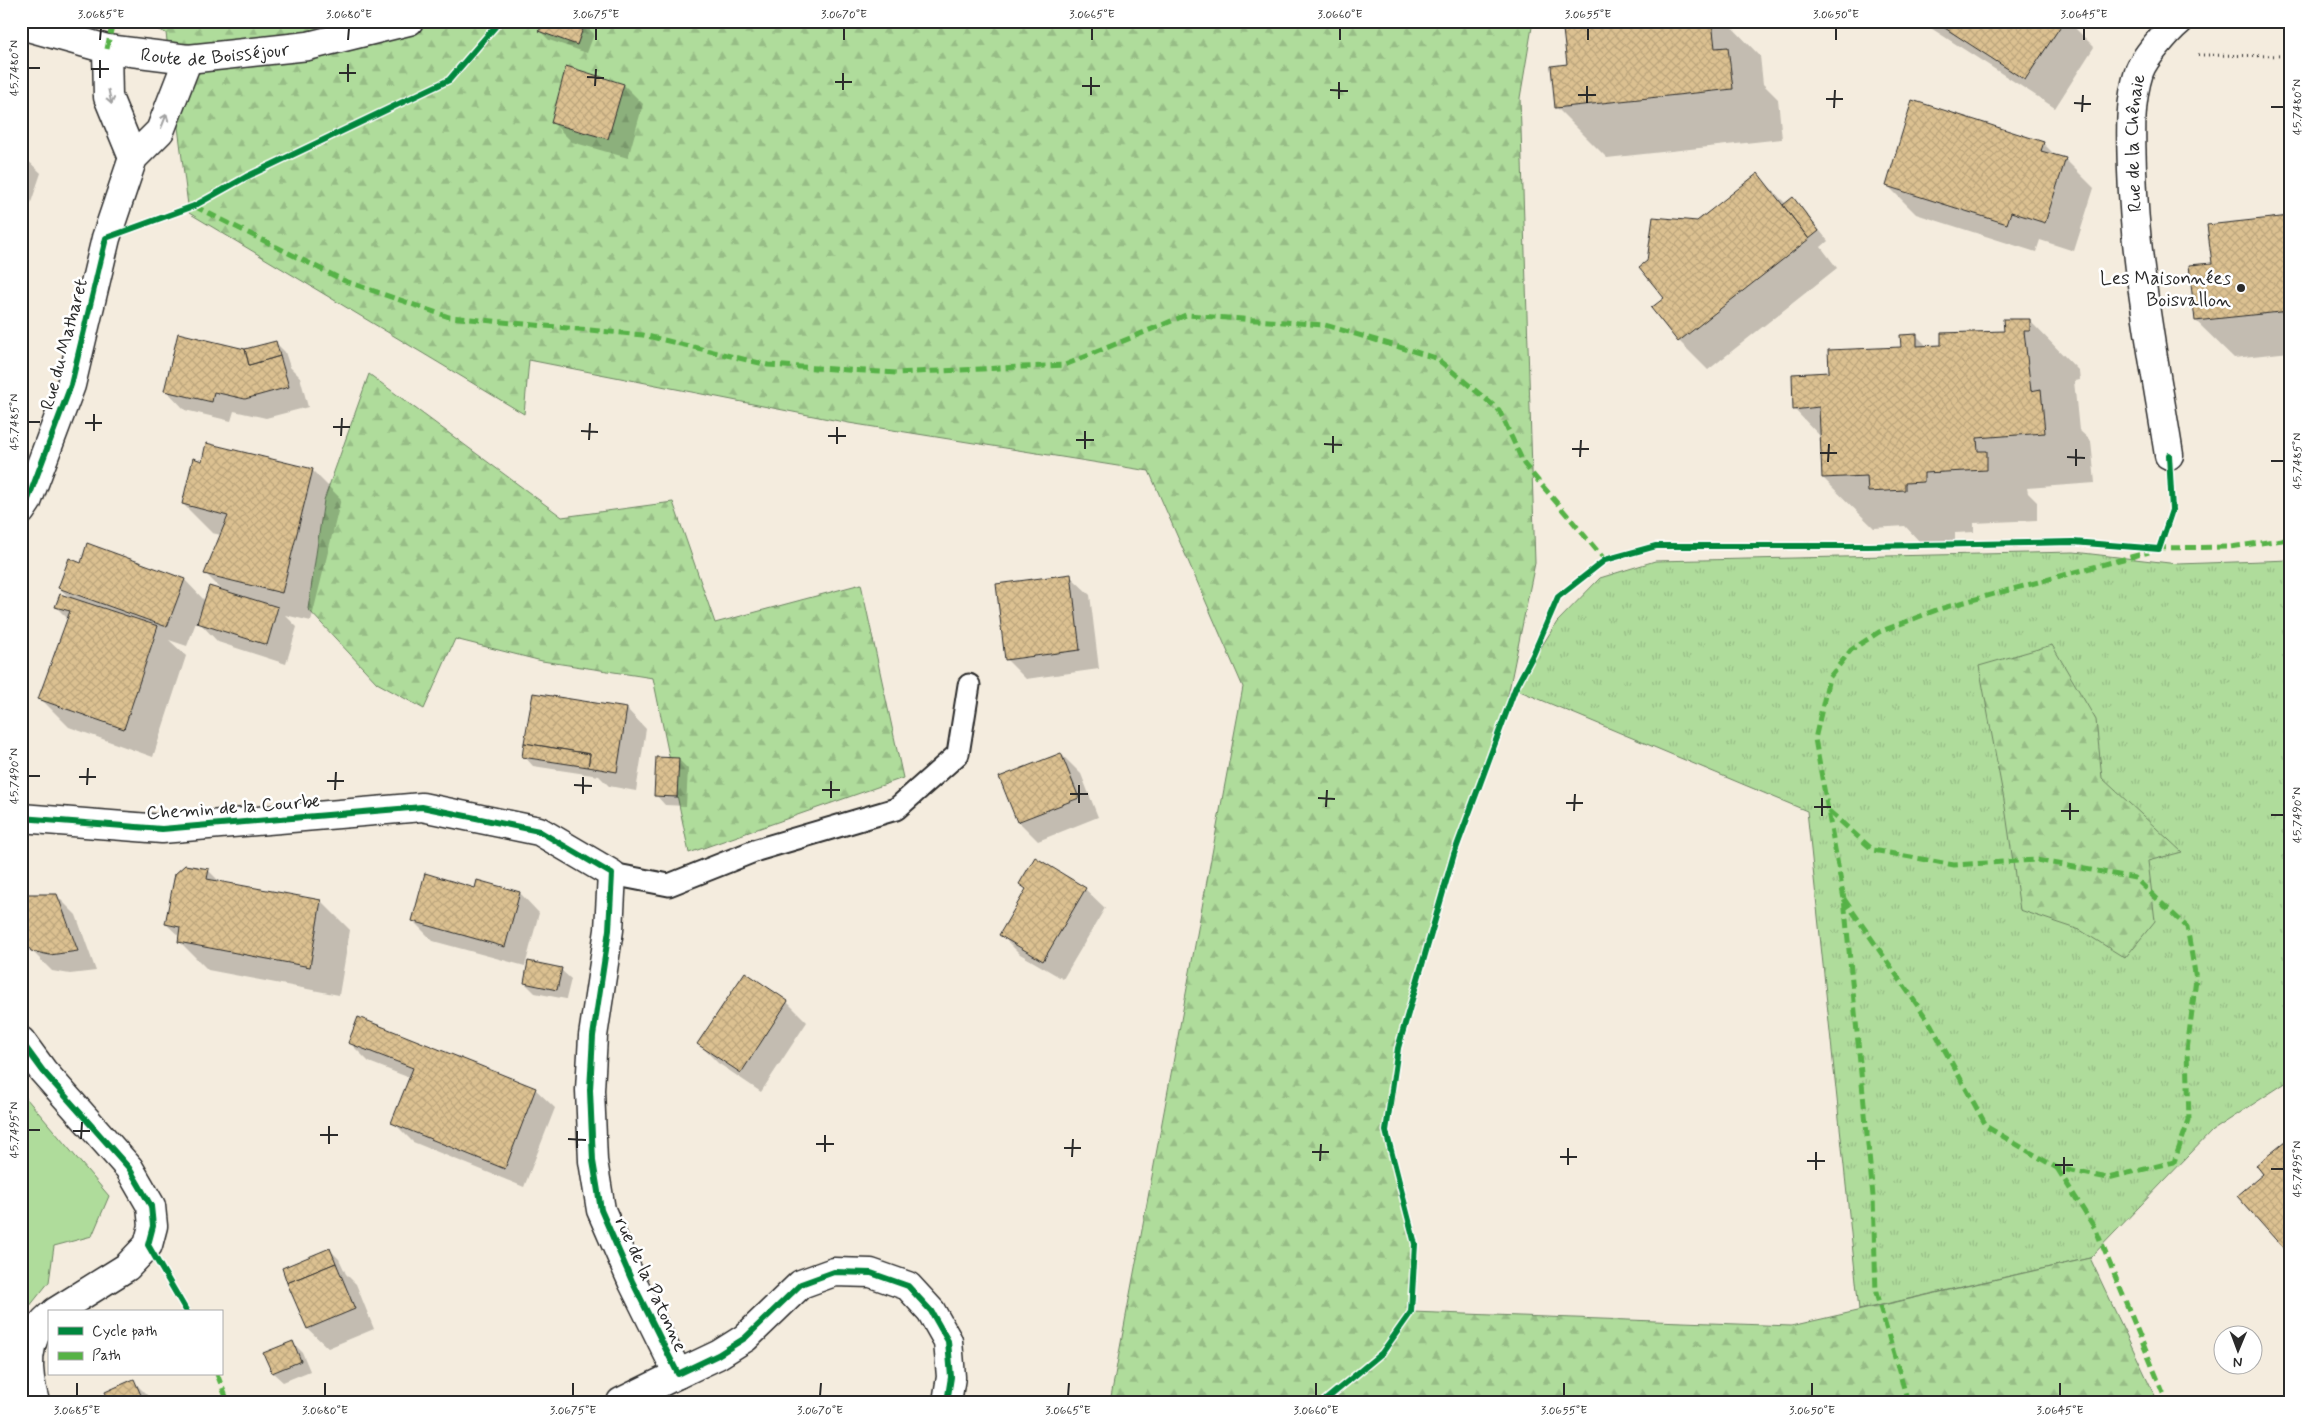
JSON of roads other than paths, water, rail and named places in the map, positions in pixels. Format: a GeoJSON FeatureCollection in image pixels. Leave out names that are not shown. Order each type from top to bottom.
{"type":"FeatureCollection","features":[{"type":"Feature","properties":{"kind":"street","name":"Route de Boisséjour"},"geometry":{"type":"LineString","coordinates":[[21,25],[107,49],[188,59],[308,46],[409,21]]}},
{"type":"Feature","properties":{"kind":"street","name":"Rue de la Chênaie"},"geometry":{"type":"LineString","coordinates":[[2170,456],[2141,284],[2134,218],[2131,120],[2140,70],[2174,25]]}},
{"type":"Feature","properties":{"kind":"street"},"geometry":{"type":"LineString","coordinates":[[107,49],[108,96],[133,158]]}},
{"type":"Feature","properties":{"kind":"street","name":"Rue du Matharet"},"geometry":{"type":"LineString","coordinates":[[23,506],[71,385],[106,238],[133,158],[160,131],[188,59]]}},
{"type":"Feature","properties":{"kind":"street","name":"Chemin de la Courbe"},"geometry":{"type":"LineString","coordinates":[[21,818],[162,829],[422,807],[539,831],[612,874]]}},
{"type":"Feature","properties":{"kind":"street","name":"rue de la Patonne"},"geometry":{"type":"LineString","coordinates":[[612,874],[609,930],[593,1036],[590,1090],[593,1161],[600,1210],[632,1281],[678,1374]]}},
{"type":"Feature","properties":{"kind":"street"},"geometry":{"type":"LineString","coordinates":[[21,1041],[43,1070],[129,1168],[152,1206],[153,1226],[148,1245],[127,1268],[58,1310]]}},
{"type":"Feature","properties":{"kind":"street","name":"rue de la Patonne"},"geometry":{"type":"LineString","coordinates":[[621,1402],[718,1355],[745,1338],[800,1284],[834,1272],[871,1273],[908,1286],[932,1310],[948,1341],[951,1377],[948,1402]]}},
{"type":"Feature","properties":{"kind":"street"},"geometry":{"type":"LineString","coordinates":[[35,1402],[28,1365],[32,1343],[42,1323],[48,1318]]}},
{"type":"Feature","properties":{"kind":"lane"},"geometry":{"type":"LineString","coordinates":[[612,874],[669,885],[757,850],[896,808],[958,754],[969,685]]}},
{"type":"Feature","properties":{"kind":"place","name":"Les Maisonnées Boisvallon"},"geometry":{"type":"Point","coordinates":[2241,288]}}]}
